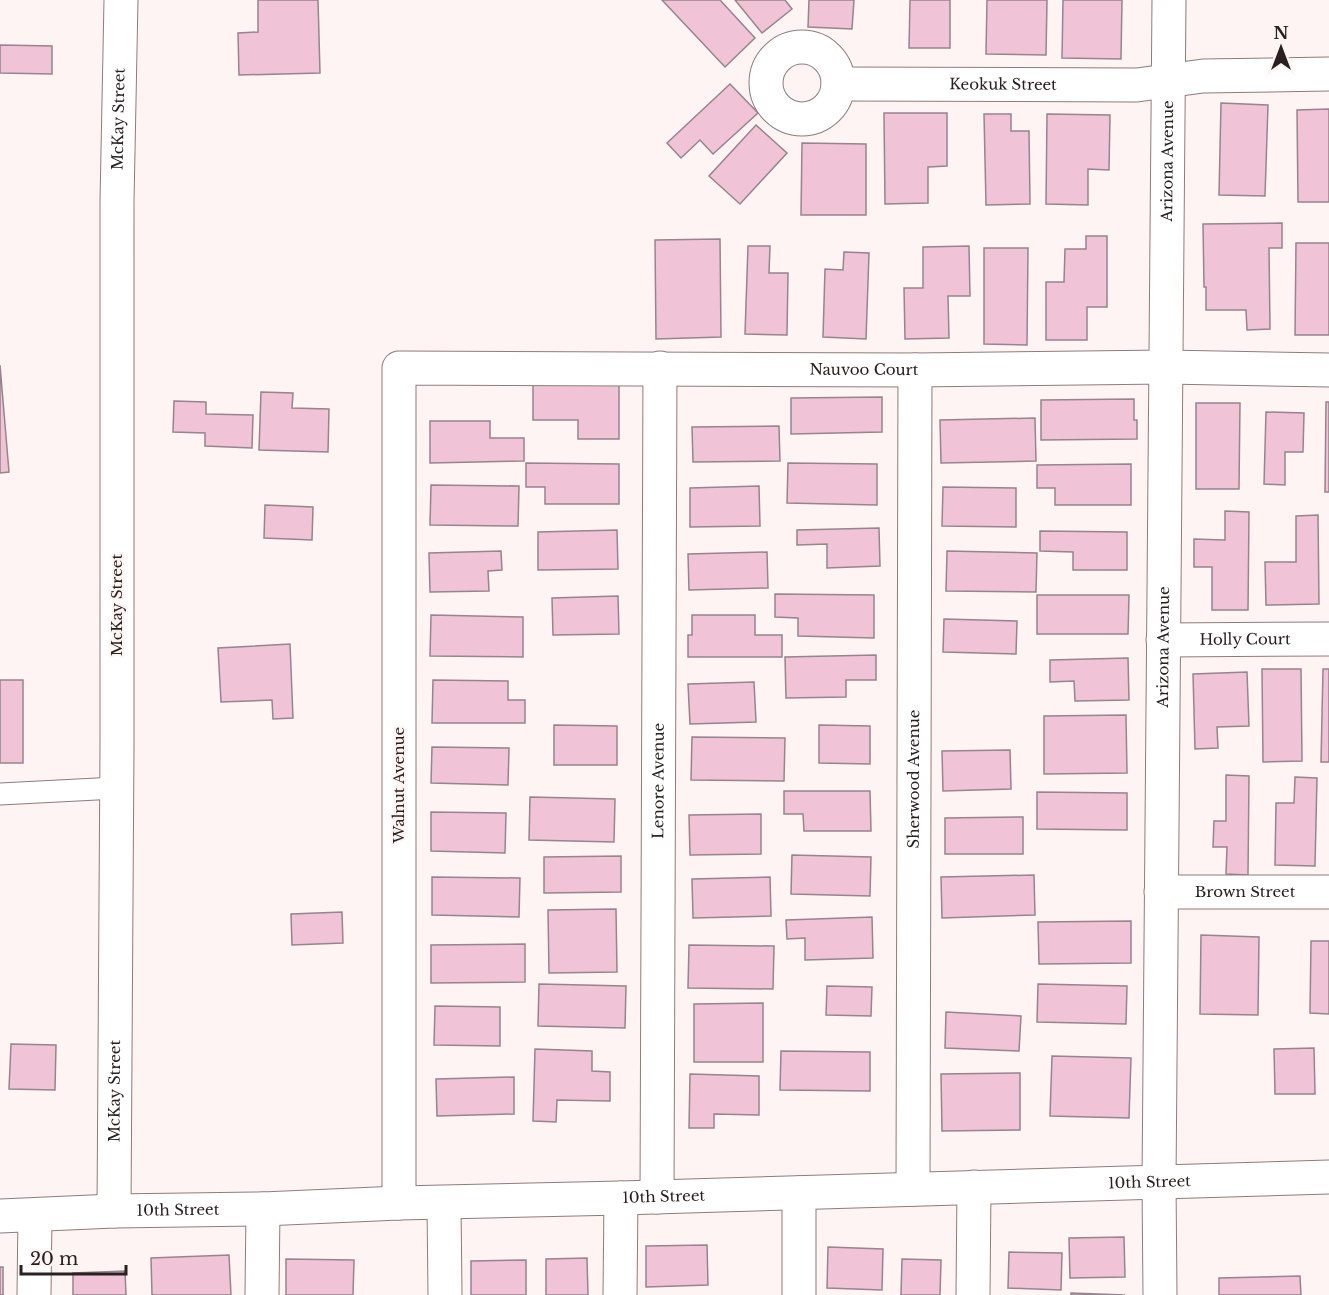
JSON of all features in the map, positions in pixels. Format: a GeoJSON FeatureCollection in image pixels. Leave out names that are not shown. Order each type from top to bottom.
{"type":"FeatureCollection","features":[{"type":"Feature","properties":{"kind":"street","name":"McKay Street"},"geometry":{"type":"LineString","coordinates":[[114,1211],[117,202],[121,0]]}},
{"type":"Feature","properties":{"kind":"street","name":"Arizona Avenue"},"geometry":{"type":"LineString","coordinates":[[1160,1295],[1161,892],[1169,0]]}},
{"type":"Feature","properties":{"kind":"street","name":"Keokuk Street"},"geometry":{"type":"LineString","coordinates":[[838,84],[1137,85],[1203,76],[1329,74]]}},
{"type":"Feature","properties":{"kind":"street","name":"Nauvoo Court"},"geometry":{"type":"LineString","coordinates":[[399,368],[915,370],[1166,367],[1329,370]]}},
{"type":"Feature","properties":{"kind":"street","name":"Walnut Avenue"},"geometry":{"type":"LineString","coordinates":[[399,368],[399,1203]]}},
{"type":"Feature","properties":{"kind":"street","name":"Lenore Avenue"},"geometry":{"type":"LineString","coordinates":[[657,1197],[660,368]]}},
{"type":"Feature","properties":{"kind":"street","name":"Sherwood Avenue"},"geometry":{"type":"LineString","coordinates":[[913,1189],[915,370]]}},
{"type":"Feature","properties":{"kind":"street","name":"Holly Court"},"geometry":{"type":"LineString","coordinates":[[1163,640],[1329,639]]}},
{"type":"Feature","properties":{"kind":"street","name":"Brown Street"},"geometry":{"type":"LineString","coordinates":[[1161,892],[1329,892]]}},
{"type":"Feature","properties":{"kind":"street","name":"10th Street"},"geometry":{"type":"LineString","coordinates":[[0,1216],[1329,1177]]}},
{"type":"Feature","properties":{"kind":"street"},"geometry":{"type":"LineString","coordinates":[[973,1295],[974,1187]]}},
{"type":"Feature","properties":{"kind":"street"},"geometry":{"type":"LineString","coordinates":[[799,1193],[799,1295]]}},
{"type":"Feature","properties":{"kind":"street"},"geometry":{"type":"LineString","coordinates":[[620,1295],[621,1198]]}},
{"type":"Feature","properties":{"kind":"street"},"geometry":{"type":"LineString","coordinates":[[444,1203],[445,1295]]}},
{"type":"Feature","properties":{"kind":"street"},"geometry":{"type":"LineString","coordinates":[[262,1295],[263,1209]]}},
{"type":"Feature","properties":{"kind":"street"},"geometry":{"type":"LineString","coordinates":[[34,1295],[35,1215]]}},
{"type":"Feature","properties":{"kind":"lane"},"geometry":{"type":"LineString","coordinates":[[0,794],[116,788]]}},
{"type":"Feature","properties":{"kind":"building"},"geometry":{"type":"Polygon","coordinates":[[[258,0],[318,0],[320,73],[239,75],[238,33],[258,32],[258,0]]]}},
{"type":"Feature","properties":{"kind":"building"},"geometry":{"type":"Polygon","coordinates":[[[662,0],[720,0],[755,38],[725,67],[662,0]]]}},
{"type":"Feature","properties":{"kind":"building"},"geometry":{"type":"Polygon","coordinates":[[[735,0],[785,0],[792,9],[762,33],[735,0]]]}},
{"type":"Feature","properties":{"kind":"building"},"geometry":{"type":"Polygon","coordinates":[[[809,0],[854,0],[852,29],[808,27],[809,0]]]}},
{"type":"Feature","properties":{"kind":"building"},"geometry":{"type":"Polygon","coordinates":[[[910,0],[950,0],[950,48],[909,48],[910,0]]]}},
{"type":"Feature","properties":{"kind":"building"},"geometry":{"type":"Polygon","coordinates":[[[987,0],[1047,0],[1046,55],[986,54],[987,0]]]}},
{"type":"Feature","properties":{"kind":"building"},"geometry":{"type":"Polygon","coordinates":[[[1063,0],[1122,0],[1121,59],[1062,58],[1063,0]]]}},
{"type":"Feature","properties":{"kind":"building"},"geometry":{"type":"Polygon","coordinates":[[[0,45],[52,46],[52,74],[0,73],[0,45]]]}},
{"type":"Feature","properties":{"kind":"building"},"geometry":{"type":"Polygon","coordinates":[[[730,84],[758,113],[713,154],[700,140],[681,158],[667,143],[730,84]]]}},
{"type":"Feature","properties":{"kind":"building"},"geometry":{"type":"Polygon","coordinates":[[[1221,103],[1268,105],[1265,196],[1219,195],[1221,103]]]}},
{"type":"Feature","properties":{"kind":"building"},"geometry":{"type":"Polygon","coordinates":[[[1329,109],[1329,202],[1298,202],[1297,110],[1329,109]]]}},
{"type":"Feature","properties":{"kind":"building"},"geometry":{"type":"Polygon","coordinates":[[[884,113],[947,113],[947,166],[928,167],[928,203],[885,204],[884,113]]]}},
{"type":"Feature","properties":{"kind":"building"},"geometry":{"type":"Polygon","coordinates":[[[984,114],[1011,114],[1011,131],[1029,131],[1030,204],[986,205],[984,114]]]}},
{"type":"Feature","properties":{"kind":"building"},"geometry":{"type":"Polygon","coordinates":[[[1047,114],[1110,115],[1109,170],[1088,169],[1088,205],[1046,204],[1047,114]]]}},
{"type":"Feature","properties":{"kind":"building"},"geometry":{"type":"Polygon","coordinates":[[[756,125],[787,153],[740,204],[709,176],[756,125]]]}},
{"type":"Feature","properties":{"kind":"building"},"geometry":{"type":"Polygon","coordinates":[[[802,143],[866,144],[866,215],[801,215],[802,143]]]}},
{"type":"Feature","properties":{"kind":"building"},"geometry":{"type":"Polygon","coordinates":[[[1282,223],[1282,248],[1269,248],[1270,329],[1247,330],[1246,310],[1206,310],[1203,224],[1282,223]]]}},
{"type":"Feature","properties":{"kind":"building"},"geometry":{"type":"Polygon","coordinates":[[[1086,236],[1107,236],[1107,307],[1087,307],[1087,340],[1046,340],[1046,282],[1064,282],[1065,249],[1086,249],[1086,236]]]}},
{"type":"Feature","properties":{"kind":"building"},"geometry":{"type":"Polygon","coordinates":[[[720,239],[721,337],[656,339],[655,240],[720,239]]]}},
{"type":"Feature","properties":{"kind":"building"},"geometry":{"type":"Polygon","coordinates":[[[1296,243],[1329,243],[1329,335],[1295,335],[1296,243]]]}},
{"type":"Feature","properties":{"kind":"building"},"geometry":{"type":"Polygon","coordinates":[[[748,246],[770,246],[769,273],[788,273],[787,335],[745,334],[748,246]]]}},
{"type":"Feature","properties":{"kind":"building"},"geometry":{"type":"Polygon","coordinates":[[[969,246],[970,296],[948,296],[949,338],[905,339],[904,288],[923,288],[923,247],[969,246]]]}},
{"type":"Feature","properties":{"kind":"building"},"geometry":{"type":"Polygon","coordinates":[[[984,248],[1028,248],[1027,345],[984,344],[984,248]]]}},
{"type":"Feature","properties":{"kind":"building"},"geometry":{"type":"Polygon","coordinates":[[[844,252],[869,253],[866,339],[823,337],[825,269],[843,270],[844,252]]]}},
{"type":"Feature","properties":{"kind":"building"},"geometry":{"type":"Polygon","coordinates":[[[0,365],[9,472],[0,473],[0,365]]]}},
{"type":"Feature","properties":{"kind":"building"},"geometry":{"type":"Polygon","coordinates":[[[619,381],[619,439],[578,439],[578,420],[533,420],[533,382],[619,381]]]}},
{"type":"Feature","properties":{"kind":"building"},"geometry":{"type":"Polygon","coordinates":[[[261,392],[293,393],[292,408],[329,409],[328,452],[259,450],[261,392]]]}},
{"type":"Feature","properties":{"kind":"building"},"geometry":{"type":"Polygon","coordinates":[[[882,397],[882,432],[791,434],[791,398],[882,397]]]}},
{"type":"Feature","properties":{"kind":"building"},"geometry":{"type":"Polygon","coordinates":[[[1134,399],[1137,439],[1041,440],[1041,400],[1134,399]]]}},
{"type":"Feature","properties":{"kind":"building"},"geometry":{"type":"Polygon","coordinates":[[[174,401],[206,402],[206,414],[253,415],[252,448],[205,446],[205,433],[173,432],[174,401]]]}},
{"type":"Feature","properties":{"kind":"building"},"geometry":{"type":"Polygon","coordinates":[[[1326,402],[1329,402],[1329,492],[1325,492],[1326,402]]]}},
{"type":"Feature","properties":{"kind":"building"},"geometry":{"type":"Polygon","coordinates":[[[1196,403],[1240,403],[1239,489],[1196,489],[1196,403]]]}},
{"type":"Feature","properties":{"kind":"building"},"geometry":{"type":"Polygon","coordinates":[[[1266,412],[1304,413],[1303,452],[1285,452],[1285,485],[1264,484],[1266,412]]]}},
{"type":"Feature","properties":{"kind":"building"},"geometry":{"type":"Polygon","coordinates":[[[1035,418],[1036,461],[941,463],[940,420],[1035,418]]]}},
{"type":"Feature","properties":{"kind":"building"},"geometry":{"type":"Polygon","coordinates":[[[430,421],[490,421],[490,438],[524,438],[524,461],[430,463],[430,421]]]}},
{"type":"Feature","properties":{"kind":"building"},"geometry":{"type":"Polygon","coordinates":[[[779,426],[780,461],[693,462],[692,427],[779,426]]]}},
{"type":"Feature","properties":{"kind":"building"},"geometry":{"type":"Polygon","coordinates":[[[526,463],[619,464],[619,504],[545,504],[545,487],[526,487],[526,463]]]}},
{"type":"Feature","properties":{"kind":"building"},"geometry":{"type":"Polygon","coordinates":[[[788,463],[877,464],[877,505],[787,503],[788,463]]]}},
{"type":"Feature","properties":{"kind":"building"},"geometry":{"type":"Polygon","coordinates":[[[1131,464],[1131,505],[1055,505],[1055,488],[1037,488],[1037,465],[1131,464]]]}},
{"type":"Feature","properties":{"kind":"building"},"geometry":{"type":"Polygon","coordinates":[[[431,485],[519,486],[518,526],[430,525],[431,485]]]}},
{"type":"Feature","properties":{"kind":"building"},"geometry":{"type":"Polygon","coordinates":[[[759,486],[760,526],[690,527],[690,488],[759,486]]]}},
{"type":"Feature","properties":{"kind":"building"},"geometry":{"type":"Polygon","coordinates":[[[943,487],[1016,488],[1016,527],[942,526],[943,487]]]}},
{"type":"Feature","properties":{"kind":"building"},"geometry":{"type":"Polygon","coordinates":[[[265,505],[313,507],[312,540],[264,538],[265,505]]]}},
{"type":"Feature","properties":{"kind":"building"},"geometry":{"type":"Polygon","coordinates":[[[1225,511],[1249,512],[1248,610],[1212,610],[1212,567],[1194,567],[1194,539],[1225,540],[1225,511]]]}},
{"type":"Feature","properties":{"kind":"building"},"geometry":{"type":"Polygon","coordinates":[[[1318,515],[1319,604],[1266,605],[1265,562],[1296,562],[1296,516],[1318,515]]]}},
{"type":"Feature","properties":{"kind":"building"},"geometry":{"type":"Polygon","coordinates":[[[879,528],[880,566],[827,568],[827,544],[797,545],[797,530],[879,528]]]}},
{"type":"Feature","properties":{"kind":"building"},"geometry":{"type":"Polygon","coordinates":[[[617,530],[618,569],[538,570],[538,532],[617,530]]]}},
{"type":"Feature","properties":{"kind":"building"},"geometry":{"type":"Polygon","coordinates":[[[1040,531],[1127,532],[1127,570],[1073,570],[1073,552],[1040,551],[1040,531]]]}},
{"type":"Feature","properties":{"kind":"building"},"geometry":{"type":"Polygon","coordinates":[[[501,551],[502,570],[488,571],[489,591],[430,592],[429,553],[501,551]]]}},
{"type":"Feature","properties":{"kind":"building"},"geometry":{"type":"Polygon","coordinates":[[[947,551],[1037,553],[1036,592],[946,591],[947,551]]]}},
{"type":"Feature","properties":{"kind":"building"},"geometry":{"type":"Polygon","coordinates":[[[767,552],[768,588],[689,590],[688,554],[767,552]]]}},
{"type":"Feature","properties":{"kind":"building"},"geometry":{"type":"Polygon","coordinates":[[[775,594],[874,595],[874,638],[798,636],[798,618],[775,617],[775,594]]]}},
{"type":"Feature","properties":{"kind":"building"},"geometry":{"type":"Polygon","coordinates":[[[1037,595],[1129,595],[1128,634],[1037,634],[1037,595]]]}},
{"type":"Feature","properties":{"kind":"building"},"geometry":{"type":"Polygon","coordinates":[[[618,596],[619,634],[553,635],[552,598],[618,596]]]}},
{"type":"Feature","properties":{"kind":"building"},"geometry":{"type":"Polygon","coordinates":[[[431,615],[523,617],[523,657],[430,656],[431,615]]]}},
{"type":"Feature","properties":{"kind":"building"},"geometry":{"type":"Polygon","coordinates":[[[692,615],[755,615],[755,635],[782,635],[782,657],[688,657],[688,635],[692,635],[692,615]]]}},
{"type":"Feature","properties":{"kind":"building"},"geometry":{"type":"Polygon","coordinates":[[[944,619],[1017,621],[1016,654],[943,652],[944,619]]]}},
{"type":"Feature","properties":{"kind":"building"},"geometry":{"type":"Polygon","coordinates":[[[290,644],[293,718],[273,719],[272,700],[221,702],[218,648],[290,644]]]}},
{"type":"Feature","properties":{"kind":"building"},"geometry":{"type":"Polygon","coordinates":[[[876,655],[876,680],[846,680],[846,697],[786,698],[785,657],[876,655]]]}},
{"type":"Feature","properties":{"kind":"building"},"geometry":{"type":"Polygon","coordinates":[[[1128,658],[1129,700],[1075,701],[1074,681],[1050,682],[1050,660],[1128,658]]]}},
{"type":"Feature","properties":{"kind":"building"},"geometry":{"type":"Polygon","coordinates":[[[1262,669],[1301,669],[1302,761],[1263,762],[1262,669]]]}},
{"type":"Feature","properties":{"kind":"building"},"geometry":{"type":"Polygon","coordinates":[[[1323,669],[1329,669],[1329,762],[1321,762],[1323,669]]]}},
{"type":"Feature","properties":{"kind":"building"},"geometry":{"type":"Polygon","coordinates":[[[1247,672],[1249,726],[1217,727],[1218,748],[1195,749],[1193,674],[1247,672]]]}},
{"type":"Feature","properties":{"kind":"building"},"geometry":{"type":"Polygon","coordinates":[[[0,680],[23,680],[23,763],[0,763],[0,680]]]}},
{"type":"Feature","properties":{"kind":"building"},"geometry":{"type":"Polygon","coordinates":[[[433,680],[508,681],[508,700],[525,700],[525,723],[432,723],[433,680]]]}},
{"type":"Feature","properties":{"kind":"building"},"geometry":{"type":"Polygon","coordinates":[[[754,682],[756,722],[690,724],[688,684],[754,682]]]}},
{"type":"Feature","properties":{"kind":"building"},"geometry":{"type":"Polygon","coordinates":[[[1126,715],[1127,773],[1044,774],[1044,716],[1126,715]]]}},
{"type":"Feature","properties":{"kind":"building"},"geometry":{"type":"Polygon","coordinates":[[[554,725],[617,726],[617,765],[554,765],[554,725]]]}},
{"type":"Feature","properties":{"kind":"building"},"geometry":{"type":"Polygon","coordinates":[[[819,725],[870,726],[870,764],[819,763],[819,725]]]}},
{"type":"Feature","properties":{"kind":"building"},"geometry":{"type":"Polygon","coordinates":[[[692,737],[785,738],[784,781],[691,780],[692,737]]]}},
{"type":"Feature","properties":{"kind":"building"},"geometry":{"type":"Polygon","coordinates":[[[432,747],[509,748],[508,785],[431,783],[432,747]]]}},
{"type":"Feature","properties":{"kind":"building"},"geometry":{"type":"Polygon","coordinates":[[[1010,750],[1011,789],[943,791],[942,751],[1010,750]]]}},
{"type":"Feature","properties":{"kind":"building"},"geometry":{"type":"Polygon","coordinates":[[[1226,775],[1249,776],[1248,875],[1226,874],[1227,847],[1213,847],[1214,821],[1226,821],[1226,775]]]}},
{"type":"Feature","properties":{"kind":"building"},"geometry":{"type":"Polygon","coordinates":[[[1295,777],[1317,778],[1315,866],[1275,865],[1276,803],[1294,803],[1295,777]]]}},
{"type":"Feature","properties":{"kind":"building"},"geometry":{"type":"Polygon","coordinates":[[[784,791],[870,791],[871,831],[804,831],[803,814],[784,814],[784,791]]]}},
{"type":"Feature","properties":{"kind":"building"},"geometry":{"type":"Polygon","coordinates":[[[1037,792],[1127,793],[1127,830],[1037,829],[1037,792]]]}},
{"type":"Feature","properties":{"kind":"building"},"geometry":{"type":"Polygon","coordinates":[[[530,797],[615,799],[614,842],[529,840],[530,797]]]}},
{"type":"Feature","properties":{"kind":"building"},"geometry":{"type":"Polygon","coordinates":[[[431,812],[506,813],[505,853],[431,851],[431,812]]]}},
{"type":"Feature","properties":{"kind":"building"},"geometry":{"type":"Polygon","coordinates":[[[761,814],[761,854],[690,855],[689,815],[761,814]]]}},
{"type":"Feature","properties":{"kind":"building"},"geometry":{"type":"Polygon","coordinates":[[[1023,817],[1023,854],[945,854],[945,818],[1023,817]]]}},
{"type":"Feature","properties":{"kind":"building"},"geometry":{"type":"Polygon","coordinates":[[[792,855],[871,857],[870,896],[791,894],[792,855]]]}},
{"type":"Feature","properties":{"kind":"building"},"geometry":{"type":"Polygon","coordinates":[[[621,856],[621,892],[544,893],[544,857],[621,856]]]}},
{"type":"Feature","properties":{"kind":"building"},"geometry":{"type":"Polygon","coordinates":[[[1034,875],[1035,915],[942,918],[941,877],[1034,875]]]}},
{"type":"Feature","properties":{"kind":"building"},"geometry":{"type":"Polygon","coordinates":[[[432,877],[520,878],[519,917],[432,915],[432,877]]]}},
{"type":"Feature","properties":{"kind":"building"},"geometry":{"type":"Polygon","coordinates":[[[770,877],[771,916],[693,918],[692,879],[770,877]]]}},
{"type":"Feature","properties":{"kind":"building"},"geometry":{"type":"Polygon","coordinates":[[[616,909],[617,972],[549,973],[548,910],[616,909]]]}},
{"type":"Feature","properties":{"kind":"building"},"geometry":{"type":"Polygon","coordinates":[[[342,912],[343,943],[292,945],[291,914],[342,912]]]}},
{"type":"Feature","properties":{"kind":"building"},"geometry":{"type":"Polygon","coordinates":[[[872,917],[873,958],[805,960],[805,938],[787,939],[786,920],[872,917]]]}},
{"type":"Feature","properties":{"kind":"building"},"geometry":{"type":"Polygon","coordinates":[[[1131,921],[1131,963],[1039,964],[1038,922],[1131,921]]]}},
{"type":"Feature","properties":{"kind":"building"},"geometry":{"type":"Polygon","coordinates":[[[1201,935],[1259,937],[1258,1015],[1200,1014],[1201,935]]]}},
{"type":"Feature","properties":{"kind":"building"},"geometry":{"type":"Polygon","coordinates":[[[1311,941],[1329,941],[1329,1014],[1310,1013],[1311,941]]]}},
{"type":"Feature","properties":{"kind":"building"},"geometry":{"type":"Polygon","coordinates":[[[525,944],[525,982],[431,983],[431,945],[525,944]]]}},
{"type":"Feature","properties":{"kind":"building"},"geometry":{"type":"Polygon","coordinates":[[[689,945],[774,946],[773,989],[688,988],[689,945]]]}},
{"type":"Feature","properties":{"kind":"building"},"geometry":{"type":"Polygon","coordinates":[[[539,984],[626,986],[625,1028],[538,1026],[539,984]]]}},
{"type":"Feature","properties":{"kind":"building"},"geometry":{"type":"Polygon","coordinates":[[[1038,984],[1127,986],[1126,1024],[1037,1022],[1038,984]]]}},
{"type":"Feature","properties":{"kind":"building"},"geometry":{"type":"Polygon","coordinates":[[[827,986],[872,987],[871,1016],[826,1015],[827,986]]]}},
{"type":"Feature","properties":{"kind":"building"},"geometry":{"type":"Polygon","coordinates":[[[763,1003],[763,1062],[694,1062],[694,1004],[763,1003]]]}},
{"type":"Feature","properties":{"kind":"building"},"geometry":{"type":"Polygon","coordinates":[[[435,1006],[500,1007],[500,1046],[434,1045],[435,1006]]]}},
{"type":"Feature","properties":{"kind":"building"},"geometry":{"type":"Polygon","coordinates":[[[946,1012],[1021,1016],[1019,1051],[945,1048],[946,1012]]]}},
{"type":"Feature","properties":{"kind":"building"},"geometry":{"type":"Polygon","coordinates":[[[11,1044],[56,1045],[55,1090],[9,1089],[11,1044]]]}},
{"type":"Feature","properties":{"kind":"building"},"geometry":{"type":"Polygon","coordinates":[[[1314,1048],[1315,1094],[1275,1094],[1274,1049],[1314,1048]]]}},
{"type":"Feature","properties":{"kind":"building"},"geometry":{"type":"Polygon","coordinates":[[[535,1049],[592,1051],[592,1071],[610,1072],[610,1101],[557,1100],[556,1122],[533,1121],[535,1049]]]}},
{"type":"Feature","properties":{"kind":"building"},"geometry":{"type":"Polygon","coordinates":[[[781,1051],[870,1052],[870,1091],[780,1090],[781,1051]]]}},
{"type":"Feature","properties":{"kind":"building"},"geometry":{"type":"Polygon","coordinates":[[[1052,1056],[1131,1058],[1129,1118],[1050,1116],[1052,1056]]]}},
{"type":"Feature","properties":{"kind":"building"},"geometry":{"type":"Polygon","coordinates":[[[1020,1073],[1020,1130],[942,1131],[941,1074],[1020,1073]]]}},
{"type":"Feature","properties":{"kind":"building"},"geometry":{"type":"Polygon","coordinates":[[[690,1074],[759,1076],[759,1115],[714,1114],[714,1128],[689,1128],[690,1074]]]}},
{"type":"Feature","properties":{"kind":"building"},"geometry":{"type":"Polygon","coordinates":[[[514,1077],[514,1114],[437,1116],[436,1079],[514,1077]]]}},
{"type":"Feature","properties":{"kind":"building"},"geometry":{"type":"Polygon","coordinates":[[[1124,1237],[1125,1277],[1070,1278],[1069,1238],[1124,1237]]]}},
{"type":"Feature","properties":{"kind":"building"},"geometry":{"type":"Polygon","coordinates":[[[707,1245],[708,1285],[646,1287],[646,1246],[707,1245]]]}},
{"type":"Feature","properties":{"kind":"building"},"geometry":{"type":"Polygon","coordinates":[[[828,1247],[883,1249],[882,1290],[827,1288],[828,1247]]]}},
{"type":"Feature","properties":{"kind":"building"},"geometry":{"type":"Polygon","coordinates":[[[1009,1252],[1062,1253],[1061,1290],[1008,1288],[1009,1252]]]}},
{"type":"Feature","properties":{"kind":"building"},"geometry":{"type":"Polygon","coordinates":[[[229,1255],[231,1295],[152,1295],[151,1258],[229,1255]]]}},
{"type":"Feature","properties":{"kind":"building"},"geometry":{"type":"Polygon","coordinates":[[[587,1258],[588,1295],[546,1295],[546,1259],[587,1258]]]}},
{"type":"Feature","properties":{"kind":"building"},"geometry":{"type":"Polygon","coordinates":[[[286,1259],[354,1260],[353,1295],[286,1295],[286,1259]]]}},
{"type":"Feature","properties":{"kind":"building"},"geometry":{"type":"Polygon","coordinates":[[[902,1259],[941,1260],[940,1295],[901,1295],[902,1259]]]}},
{"type":"Feature","properties":{"kind":"building"},"geometry":{"type":"Polygon","coordinates":[[[526,1260],[526,1295],[471,1295],[471,1261],[526,1260]]]}},
{"type":"Feature","properties":{"kind":"building"},"geometry":{"type":"Polygon","coordinates":[[[0,1267],[3,1267],[3,1295],[0,1295],[0,1267]]]}},
{"type":"Feature","properties":{"kind":"building"},"geometry":{"type":"Polygon","coordinates":[[[125,1271],[126,1295],[73,1295],[73,1273],[125,1271]]]}},
{"type":"Feature","properties":{"kind":"building"},"geometry":{"type":"Polygon","coordinates":[[[1300,1276],[1301,1295],[1219,1295],[1219,1278],[1300,1276]]]}},
{"type":"Feature","properties":{"kind":"building"},"geometry":{"type":"Polygon","coordinates":[[[1071,1293],[1125,1295],[1071,1295],[1071,1293]]]}}]}
